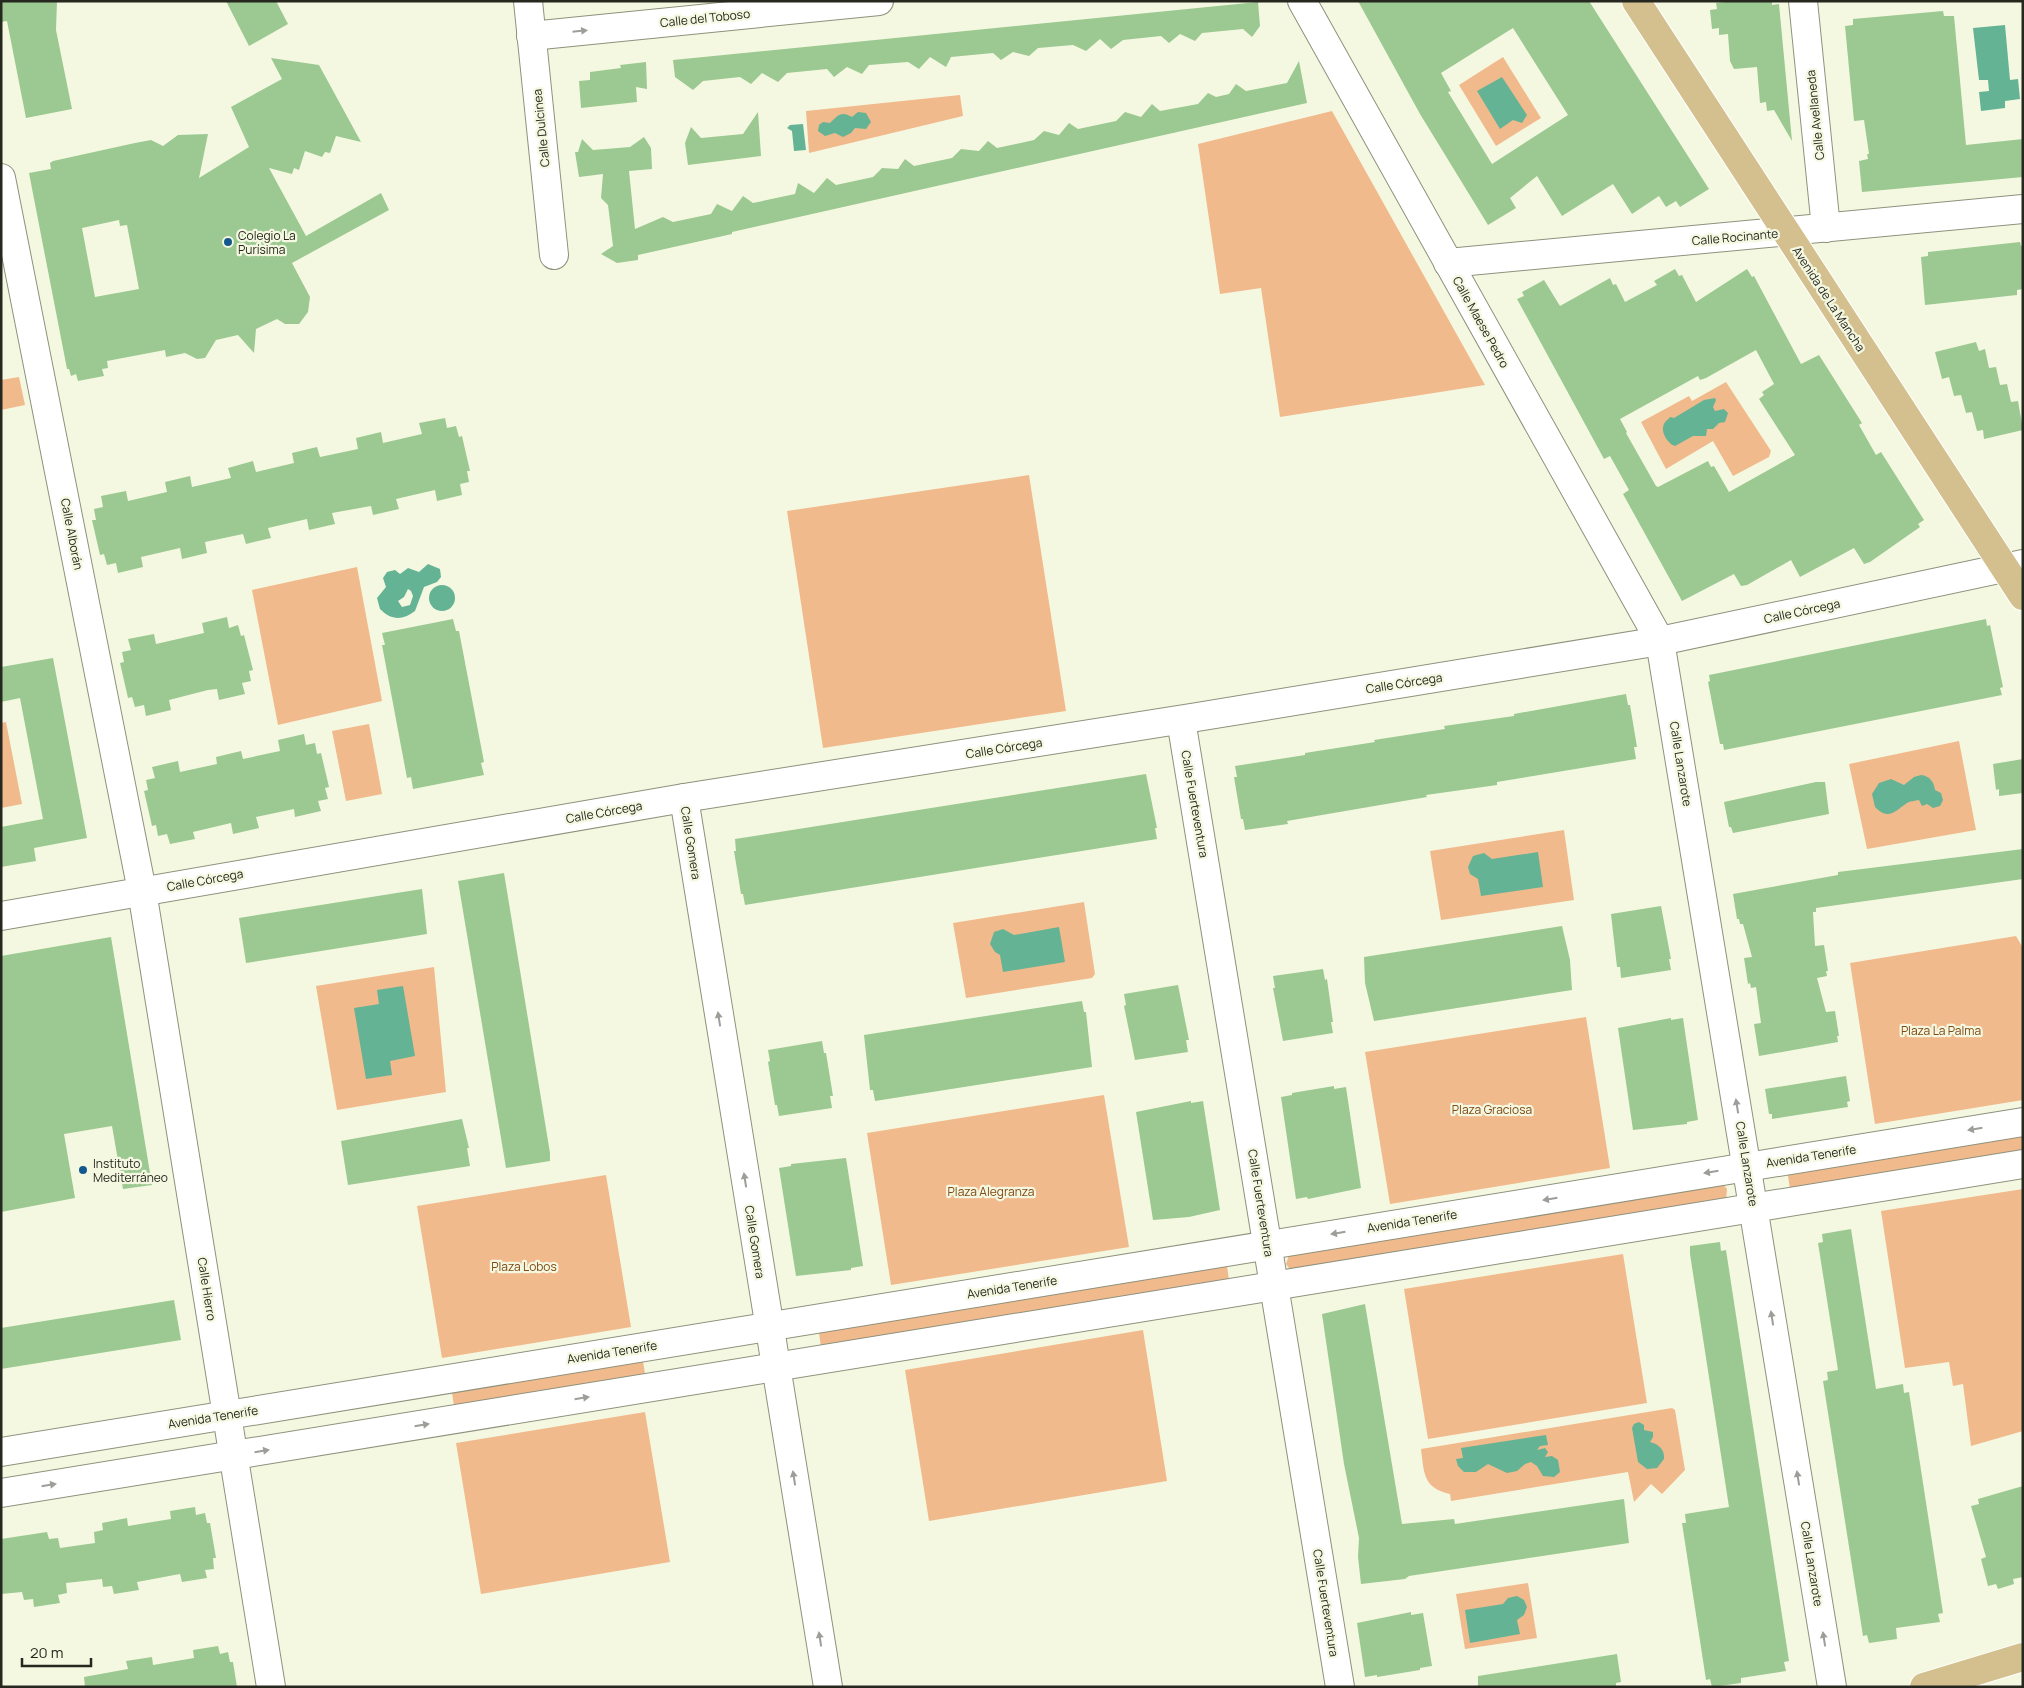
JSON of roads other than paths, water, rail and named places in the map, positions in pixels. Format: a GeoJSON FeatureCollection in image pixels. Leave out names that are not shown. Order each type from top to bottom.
{"type":"FeatureCollection","features":[{"type":"Feature","properties":{"kind":"main road","name":"Avenida de La Mancha"},"geometry":{"type":"LineString","coordinates":[[1636,1],[1786,232],[2013,566],[2023,596]]}},
{"type":"Feature","properties":{"kind":"main road"},"geometry":{"type":"LineString","coordinates":[[1924,1687],[2023,1657]]}},
{"type":"Feature","properties":{"kind":"street","name":"Calle Dulcinea"},"geometry":{"type":"LineString","coordinates":[[528,1],[554,255]]}},
{"type":"Feature","properties":{"kind":"street","name":"Calle del Toboso"},"geometry":{"type":"LineString","coordinates":[[532,36],[787,6],[879,1]]}},
{"type":"Feature","properties":{"kind":"street","name":"Calle Maese Pedro"},"geometry":{"type":"LineString","coordinates":[[1302,1],[1660,641]]}},
{"type":"Feature","properties":{"kind":"street","name":"Calle Avellaneda"},"geometry":{"type":"LineString","coordinates":[[1803,1],[1826,228]]}},
{"type":"Feature","properties":{"kind":"street","name":"Calle Alborán"},"geometry":{"type":"LineString","coordinates":[[1,178],[142,890]]}},
{"type":"Feature","properties":{"kind":"street","name":"Calle Rocinante"},"geometry":{"type":"LineString","coordinates":[[1448,263],[2023,209]]}},
{"type":"Feature","properties":{"kind":"street","name":"Calle Córcega"},"geometry":{"type":"LineString","coordinates":[[1,916],[142,890],[684,798],[1181,720],[1660,641],[2013,566]]}},
{"type":"Feature","properties":{"kind":"street","name":"Calle Lanzarote"},"geometry":{"type":"LineString","coordinates":[[1660,641],[1832,1687]]}},
{"type":"Feature","properties":{"kind":"street","name":"Calle Fuerteventura"},"geometry":{"type":"LineString","coordinates":[[1181,720],[1340,1687]]}},
{"type":"Feature","properties":{"kind":"street","name":"Calle Gomera"},"geometry":{"type":"LineString","coordinates":[[684,798],[828,1687]]}},
{"type":"Feature","properties":{"kind":"street","name":"Calle Hierro"},"geometry":{"type":"LineString","coordinates":[[142,890],[271,1687]]}},
{"type":"Feature","properties":{"kind":"street","name":"Avenida Tenerife"},"geometry":{"type":"LineString","coordinates":[[1,1452],[2023,1122]]}},
{"type":"Feature","properties":{"kind":"street"},"geometry":{"type":"LineString","coordinates":[[1,1493],[2023,1164]]}},
{"type":"Feature","properties":{"kind":"place","name":"Colegio La Purísima"},"geometry":{"type":"Point","coordinates":[228,242]}},
{"type":"Feature","properties":{"kind":"place","name":"Instituto Mediterráneo"},"geometry":{"type":"Point","coordinates":[83,1170]}},
{"type":"Feature","properties":{"kind":"park label","name":"Plaza La Palma"},"geometry":{"type":"Point","coordinates":[1941,1030]}},
{"type":"Feature","properties":{"kind":"park label","name":"Plaza Graciosa"},"geometry":{"type":"Point","coordinates":[1492,1109]}},
{"type":"Feature","properties":{"kind":"park label","name":"Plaza Alegranza"},"geometry":{"type":"Point","coordinates":[991,1191]}},
{"type":"Feature","properties":{"kind":"park label","name":"Plaza Lobos"},"geometry":{"type":"Point","coordinates":[524,1266]}}]}
